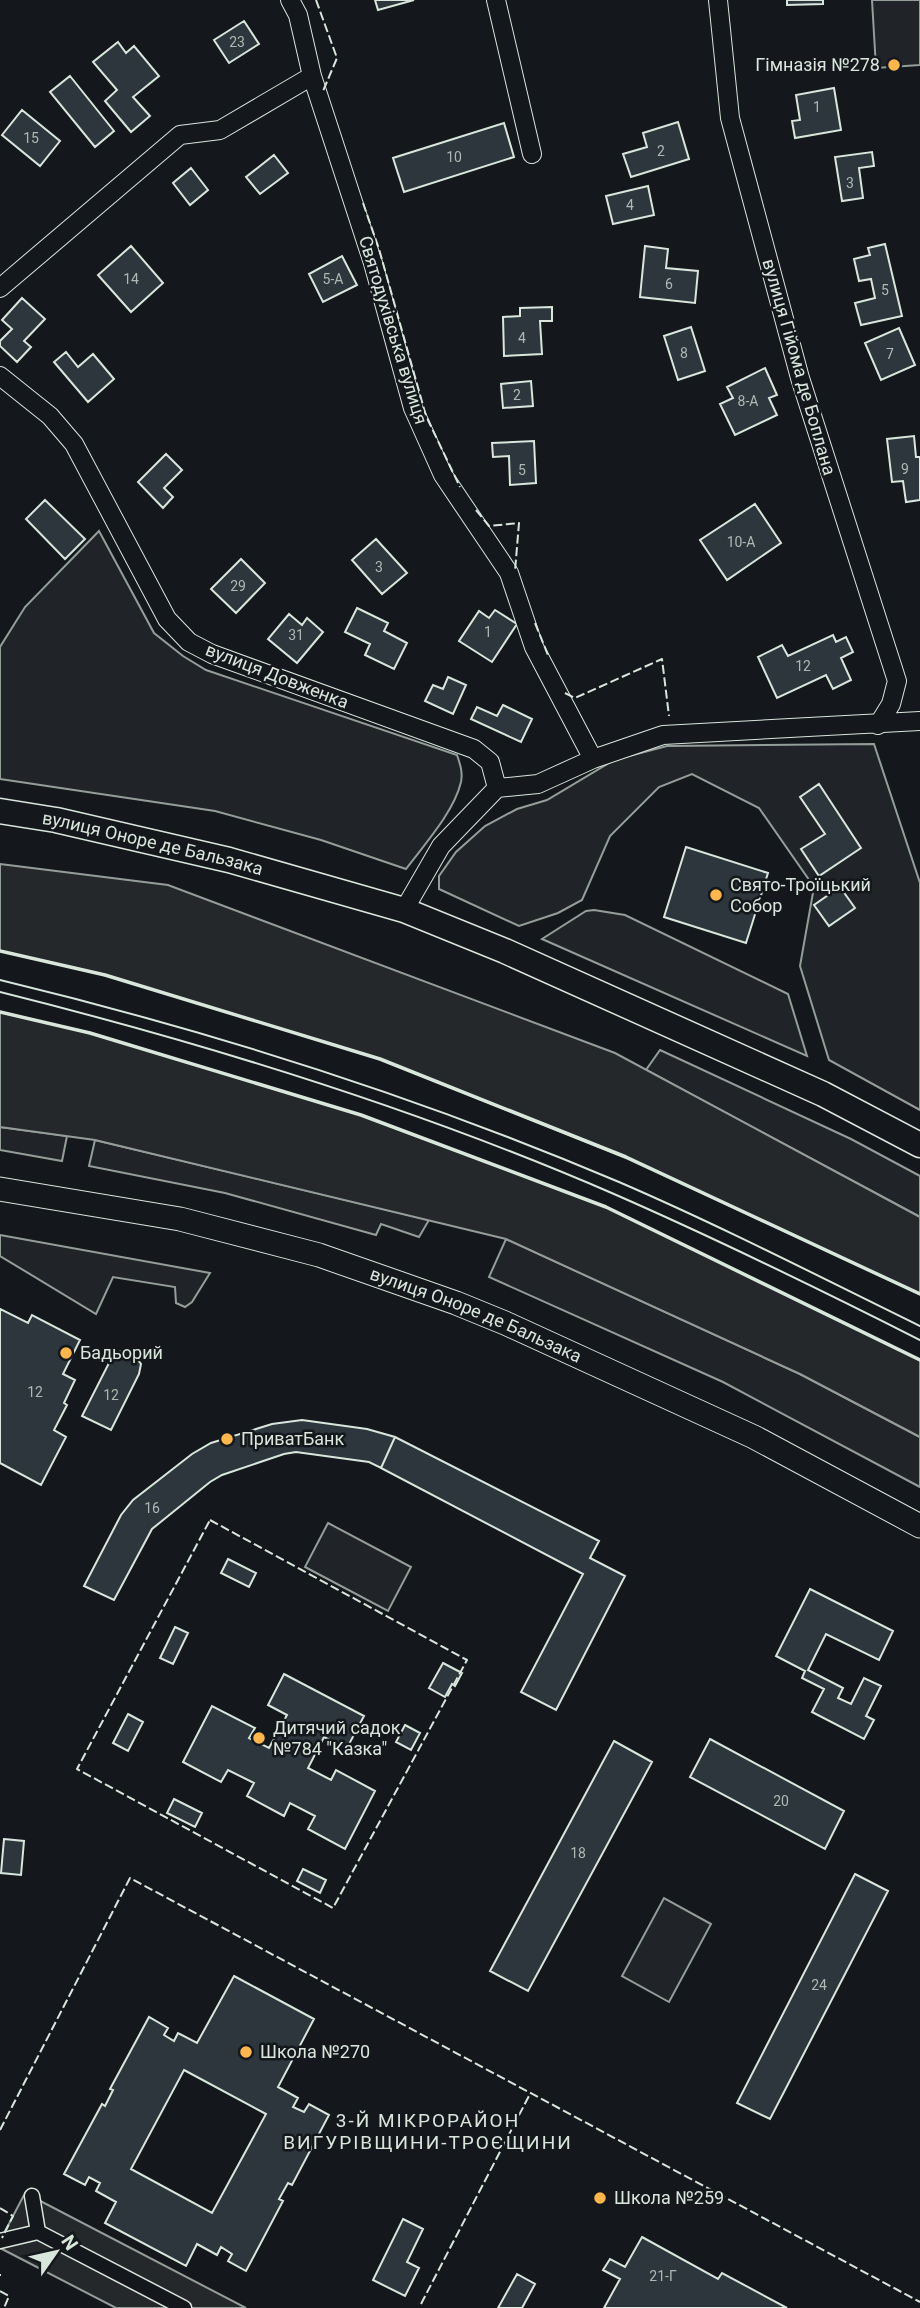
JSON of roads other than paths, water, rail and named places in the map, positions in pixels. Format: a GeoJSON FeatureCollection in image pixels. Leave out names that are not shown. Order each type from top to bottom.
{"type":"FeatureCollection","features":[{"type":"Feature","properties":{"kind":"main road","name":"вулиця Оноре де Бальзака"},"geometry":{"type":"LineString","coordinates":[[0,811],[56,820],[229,860],[404,910],[517,957],[823,1094],[920,1145]]}},
{"type":"Feature","properties":{"kind":"street","name":"Святодухівська вулиця"},"geometry":{"type":"LineString","coordinates":[[290,0],[298,15],[312,76],[373,263],[413,408],[443,475],[509,573],[534,647],[593,759]]}},
{"type":"Feature","properties":{"kind":"street"},"geometry":{"type":"LineString","coordinates":[[496,0],[532,154]]}},
{"type":"Feature","properties":{"kind":"street","name":"вулиця Гійома де Боплана"},"geometry":{"type":"LineString","coordinates":[[718,0],[730,118],[800,378],[897,681],[891,704],[878,724]]}},
{"type":"Feature","properties":{"kind":"street"},"geometry":{"type":"LineString","coordinates":[[0,288],[180,135],[220,130],[312,76]]}},
{"type":"Feature","properties":{"kind":"street","name":"вулиця Довженка"},"geometry":{"type":"LineString","coordinates":[[0,376],[50,416],[74,444],[167,619],[189,642],[212,654],[474,749],[490,762],[497,788]]}},
{"type":"Feature","properties":{"kind":"street"},"geometry":{"type":"LineString","coordinates":[[404,910],[441,846],[497,788],[538,784],[593,759],[663,734],[920,721]]}},
{"type":"Feature","properties":{"kind":"street","name":"вулиця Оноре де Бальзака"},"geometry":{"type":"LineString","coordinates":[[0,1189],[180,1219],[319,1255],[444,1299],[505,1323],[754,1437],[920,1525]]}},
{"type":"Feature","properties":{"kind":"street"},"geometry":{"type":"LineString","coordinates":[[32,2196],[38,2232]]}},
{"type":"Feature","properties":{"kind":"street"},"geometry":{"type":"LineString","coordinates":[[0,2241],[38,2232],[184,2308]]}},
{"type":"Feature","properties":{"kind":"tram line"},"geometry":{"type":"LineString","coordinates":[[0,980],[236,1044],[314,1068],[468,1122],[657,1199],[920,1326]]}},
{"type":"Feature","properties":{"kind":"tram line"},"geometry":{"type":"LineString","coordinates":[[0,992],[233,1056],[464,1133],[653,1211],[920,1340]]}},
{"type":"Feature","properties":{"kind":"place","name":"Гімназія №278"},"geometry":{"type":"Point","coordinates":[894,65]}},
{"type":"Feature","properties":{"kind":"place","name":"Свято-Троїцький Собор"},"geometry":{"type":"Point","coordinates":[716,895]}},
{"type":"Feature","properties":{"kind":"place","name":"Бадьорий"},"geometry":{"type":"Point","coordinates":[66,1353]}},
{"type":"Feature","properties":{"kind":"place","name":"ПриватБанк"},"geometry":{"type":"Point","coordinates":[227,1439]}},
{"type":"Feature","properties":{"kind":"place","name":"Дитячий садок №784 \"Казка\""},"geometry":{"type":"Point","coordinates":[259,1738]}},
{"type":"Feature","properties":{"kind":"place","name":"Школа №270"},"geometry":{"type":"Point","coordinates":[246,2052]}},
{"type":"Feature","properties":{"kind":"place","name":"Школа №259"},"geometry":{"type":"Point","coordinates":[600,2198]}},
{"type":"Feature","properties":{"kind":"district","name":"3-Й МІКРОРАЙОН ВИГУРІВЩИНИ-ТРОЄЩИНИ"},"geometry":{"type":"Point","coordinates":[428,2131]}}]}
